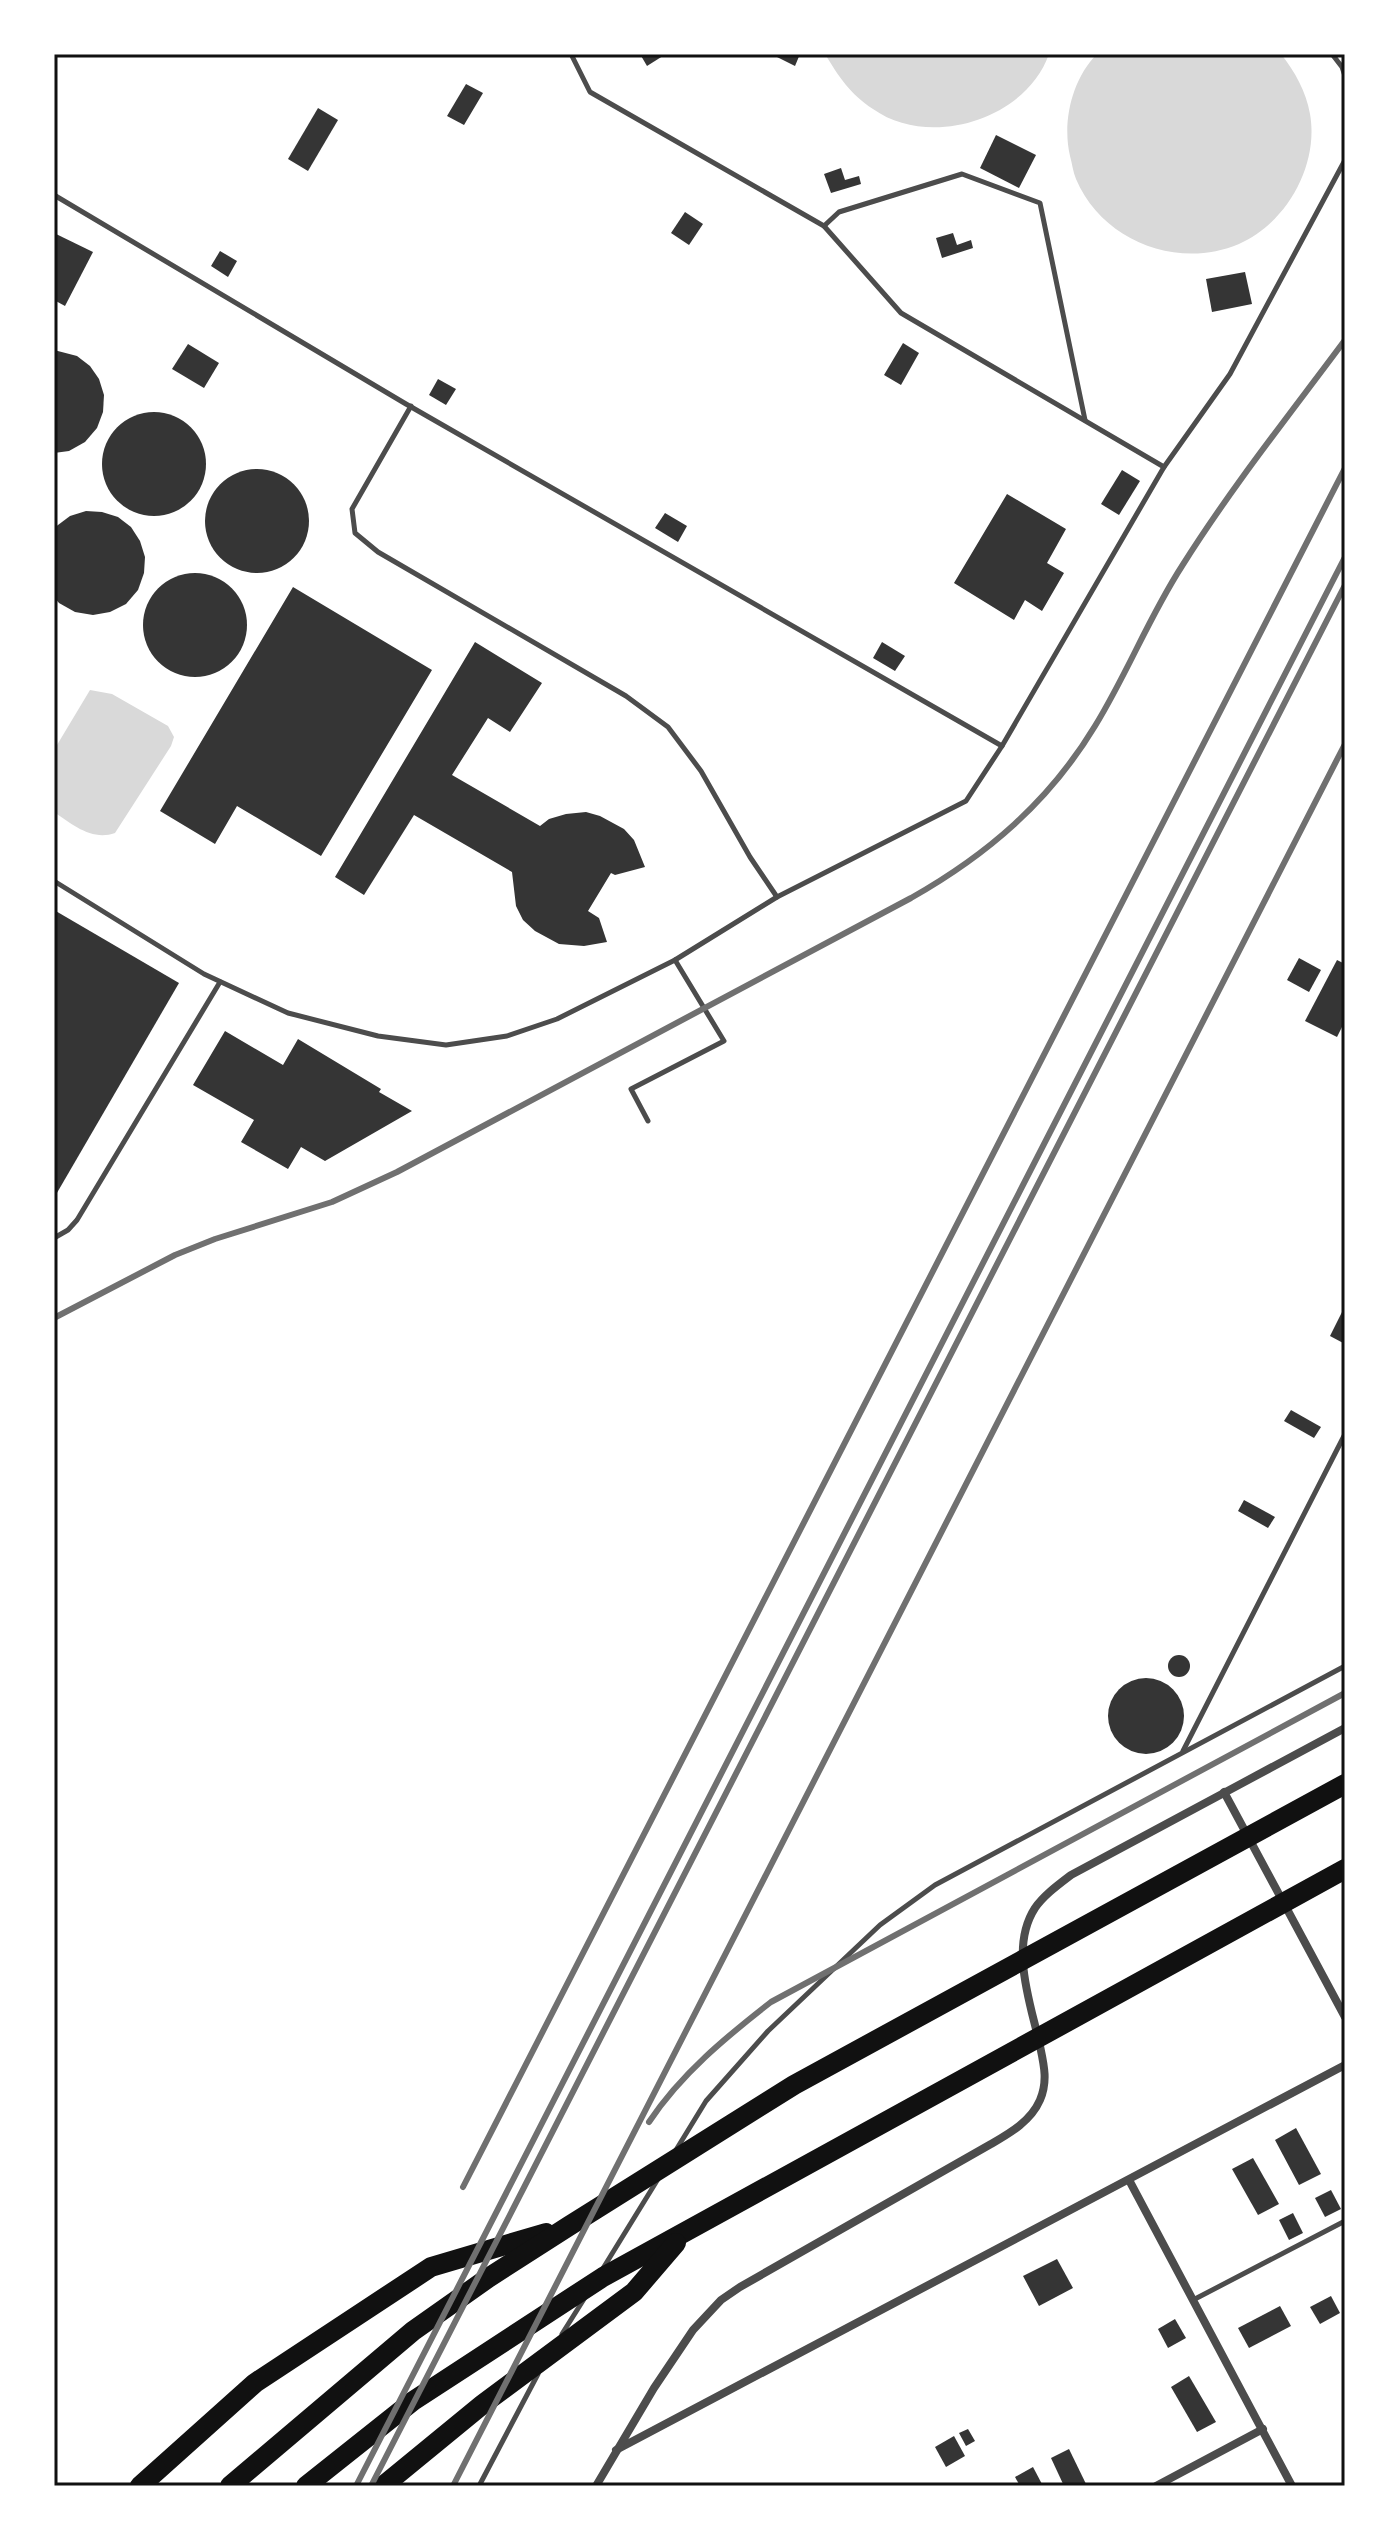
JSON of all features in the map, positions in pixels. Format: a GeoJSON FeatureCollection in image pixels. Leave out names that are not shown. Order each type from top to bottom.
{"type":"FeatureCollection","features":[{"type":"Feature","properties":{"kind":"highway"},"geometry":{"type":"LineString","coordinates":[[230,2486],[413,2331],[569,2226],[794,2085],[1345,1784]]}},
{"type":"Feature","properties":{"kind":"highway"},"geometry":{"type":"LineString","coordinates":[[306,2486],[413,2401],[603,2277],[1345,1869]]}},
{"type":"Feature","properties":{"kind":"highway"},"geometry":{"type":"LineString","coordinates":[[140,2486],[255,2383],[431,2267],[569,2226]]}},
{"type":"Feature","properties":{"kind":"highway"},"geometry":{"type":"LineString","coordinates":[[383,2486],[483,2404],[634,2292],[686,2231]]}},
{"type":"Feature","properties":{"kind":"street"},"geometry":{"type":"LineString","coordinates":[[596,2486],[693,2330],[721,2300],[991,2144],[1025,2121],[1040,2101],[1046,2072],[1024,1976],[1023,1943],[1035,1909],[1048,1893],[1071,1875],[1345,1728]]}},
{"type":"Feature","properties":{"kind":"street"},"geometry":{"type":"LineString","coordinates":[[1224,1792],[1345,2017]]}},
{"type":"Feature","properties":{"kind":"street"},"geometry":{"type":"LineString","coordinates":[[615,2451],[1345,2065]]}},
{"type":"Feature","properties":{"kind":"street"},"geometry":{"type":"LineString","coordinates":[[1129,2180],[1292,2486]]}},
{"type":"Feature","properties":{"kind":"street"},"geometry":{"type":"LineString","coordinates":[[1156,2486],[1263,2429]]}},
{"type":"Feature","properties":{"kind":"lane"},"geometry":{"type":"LineString","coordinates":[[571,54],[590,92],[824,226],[901,313],[1164,467]]}},
{"type":"Feature","properties":{"kind":"lane"},"geometry":{"type":"LineString","coordinates":[[1332,54],[1345,76]]}},
{"type":"Feature","properties":{"kind":"lane"},"geometry":{"type":"LineString","coordinates":[[54,881],[204,974],[288,1013],[378,1036],[446,1045],[507,1036],[557,1019],[675,960],[777,897],[966,801],[1002,746],[1164,467],[1230,374],[1345,160]]}},
{"type":"Feature","properties":{"kind":"lane"},"geometry":{"type":"LineString","coordinates":[[824,226],[839,212],[962,174],[1040,203],[1085,421]]}},
{"type":"Feature","properties":{"kind":"lane"},"geometry":{"type":"LineString","coordinates":[[54,195],[411,406],[1002,746]]}},
{"type":"Feature","properties":{"kind":"lane"},"geometry":{"type":"LineString","coordinates":[[411,406],[352,509],[355,533],[378,552],[626,696],[668,727],[701,771],[750,857],[777,897]]}},
{"type":"Feature","properties":{"kind":"lane"},"geometry":{"type":"LineString","coordinates":[[648,1121],[631,1089],[724,1041],[675,960]]}},
{"type":"Feature","properties":{"kind":"lane"},"geometry":{"type":"LineString","coordinates":[[54,1238],[77,1220],[220,982]]}},
{"type":"Feature","properties":{"kind":"lane"},"geometry":{"type":"LineString","coordinates":[[1183,1752],[1345,1434]]}},
{"type":"Feature","properties":{"kind":"lane"},"geometry":{"type":"LineString","coordinates":[[479,2486],[530,2388],[706,2101],[768,2031],[880,1925],[935,1885],[1345,1666]]}},
{"type":"Feature","properties":{"kind":"lane"},"geometry":{"type":"LineString","coordinates":[[1192,2301],[1345,2221]]}},
{"type":"Feature","properties":{"kind":"shaded area"},"geometry":{"type":"Polygon","coordinates":[[[825,54],[1049,54],[1037,77],[1020,96],[998,111],[947,127],[921,127],[896,121],[873,109],[846,84],[825,54]]]}},
{"type":"Feature","properties":{"kind":"shaded area"},"geometry":{"type":"Polygon","coordinates":[[[1097,54],[1281,54],[1303,90],[1312,133],[1304,172],[1296,190],[1272,222],[1239,244],[1191,254],[1144,244],[1123,234],[1104,219],[1088,201],[1076,179],[1067,129],[1075,88],[1097,54]]]}},
{"type":"Feature","properties":{"kind":"shaded area"},"geometry":{"type":"Polygon","coordinates":[[[90,690],[112,694],[168,726],[174,737],[115,833],[107,835],[83,830],[54,812],[54,750],[90,690]]]}},
{"type":"Feature","properties":{"kind":"building"},"geometry":{"type":"Polygon","coordinates":[[[640,54],[666,54],[647,66],[640,54]]]}},
{"type":"Feature","properties":{"kind":"building"},"geometry":{"type":"Polygon","coordinates":[[[771,54],[800,54],[795,66],[771,54]]]}},
{"type":"Feature","properties":{"kind":"building"},"geometry":{"type":"Polygon","coordinates":[[[466,84],[483,93],[464,125],[447,116],[466,84]]]}},
{"type":"Feature","properties":{"kind":"building"},"geometry":{"type":"Polygon","coordinates":[[[318,108],[338,120],[308,171],[288,159],[318,108]]]}},
{"type":"Feature","properties":{"kind":"building"},"geometry":{"type":"Polygon","coordinates":[[[996,135],[1036,155],[1019,188],[980,168],[996,135]]]}},
{"type":"Feature","properties":{"kind":"building"},"geometry":{"type":"Polygon","coordinates":[[[841,168],[845,180],[859,176],[861,184],[831,193],[824,174],[841,168]]]}},
{"type":"Feature","properties":{"kind":"building"},"geometry":{"type":"Polygon","coordinates":[[[685,212],[703,224],[689,245],[671,233],[685,212]]]}},
{"type":"Feature","properties":{"kind":"building"},"geometry":{"type":"Polygon","coordinates":[[[54,233],[93,252],[65,306],[54,300],[54,233]]]}},
{"type":"Feature","properties":{"kind":"building"},"geometry":{"type":"Polygon","coordinates":[[[953,233],[957,245],[971,240],[973,248],[942,258],[936,238],[953,233]]]}},
{"type":"Feature","properties":{"kind":"building"},"geometry":{"type":"Polygon","coordinates":[[[220,251],[237,261],[228,277],[211,266],[220,251]]]}},
{"type":"Feature","properties":{"kind":"building"},"geometry":{"type":"Polygon","coordinates":[[[1245,272],[1252,304],[1212,312],[1206,279],[1245,272]]]}},
{"type":"Feature","properties":{"kind":"building"},"geometry":{"type":"Polygon","coordinates":[[[903,343],[919,353],[901,385],[884,375],[903,343]]]}},
{"type":"Feature","properties":{"kind":"building"},"geometry":{"type":"Polygon","coordinates":[[[188,344],[219,363],[204,388],[172,369],[188,344]]]}},
{"type":"Feature","properties":{"kind":"building"},"geometry":{"type":"Polygon","coordinates":[[[54,350],[77,356],[90,366],[99,379],[104,395],[103,412],[97,428],[85,442],[69,451],[54,453],[54,350]]]}},
{"type":"Feature","properties":{"kind":"building"},"geometry":{"type":"Polygon","coordinates":[[[438,379],[456,389],[446,405],[429,395],[438,379]]]}},
{"type":"Feature","properties":{"kind":"building"},"geometry":{"type":"Polygon","coordinates":[[[154,412],[174,416],[191,427],[202,444],[206,464],[202,484],[191,501],[174,512],[154,516],[134,512],[117,501],[106,484],[102,464],[106,444],[117,427],[134,416],[154,412]]]}},
{"type":"Feature","properties":{"kind":"building"},"geometry":{"type":"Polygon","coordinates":[[[257,469],[277,473],[294,484],[305,501],[309,521],[305,541],[294,558],[277,569],[257,573],[237,569],[220,558],[209,541],[205,521],[209,501],[220,484],[237,473],[257,469]]]}},
{"type":"Feature","properties":{"kind":"building"},"geometry":{"type":"Polygon","coordinates":[[[1122,470],[1140,481],[1119,515],[1101,504],[1122,470]]]}},
{"type":"Feature","properties":{"kind":"building"},"geometry":{"type":"Polygon","coordinates":[[[1007,494],[1066,529],[1047,563],[1064,573],[1042,611],[1025,600],[1014,620],[954,583],[1007,494]]]}},
{"type":"Feature","properties":{"kind":"building"},"geometry":{"type":"Polygon","coordinates":[[[86,511],[118,517],[131,527],[145,557],[138,590],[126,604],[110,612],[93,615],[75,612],[54,597],[54,528],[70,516],[86,511]]]}},
{"type":"Feature","properties":{"kind":"building"},"geometry":{"type":"Polygon","coordinates":[[[665,513],[687,526],[678,542],[655,528],[665,513]]]}},
{"type":"Feature","properties":{"kind":"building"},"geometry":{"type":"Polygon","coordinates":[[[195,573],[215,577],[232,588],[243,605],[247,625],[243,645],[232,662],[215,673],[195,677],[175,673],[158,662],[147,645],[143,625],[147,605],[158,588],[175,577],[195,573]]]}},
{"type":"Feature","properties":{"kind":"building"},"geometry":{"type":"Polygon","coordinates":[[[293,587],[432,670],[321,856],[237,806],[215,844],[160,811],[293,587]]]}},
{"type":"Feature","properties":{"kind":"building"},"geometry":{"type":"Polygon","coordinates":[[[475,642],[542,683],[510,732],[488,718],[452,775],[540,826],[549,819],[586,812],[624,829],[634,840],[645,867],[615,875],[611,873],[588,911],[599,918],[607,942],[584,946],[559,944],[535,931],[523,920],[516,906],[512,872],[414,815],[364,895],[335,877],[475,642]]]}},
{"type":"Feature","properties":{"kind":"building"},"geometry":{"type":"Polygon","coordinates":[[[882,642],[905,656],[895,671],[873,658],[882,642]]]}},
{"type":"Feature","properties":{"kind":"building"},"geometry":{"type":"Polygon","coordinates":[[[54,910],[179,983],[54,1198],[54,910]]]}},
{"type":"Feature","properties":{"kind":"building"},"geometry":{"type":"Polygon","coordinates":[[[1299,958],[1321,970],[1309,992],[1287,980],[1299,958]]]}},
{"type":"Feature","properties":{"kind":"building"},"geometry":{"type":"Polygon","coordinates":[[[1337,960],[1345,964],[1345,1021],[1337,1037],[1305,1021],[1337,960]]]}},
{"type":"Feature","properties":{"kind":"building"},"geometry":{"type":"Polygon","coordinates":[[[225,1031],[283,1065],[298,1039],[412,1111],[325,1161],[301,1147],[288,1169],[241,1142],[254,1120],[193,1085],[225,1031]]]}},
{"type":"Feature","properties":{"kind":"building"},"geometry":{"type":"Polygon","coordinates":[[[1345,1306],[1345,1344],[1330,1336],[1345,1306]]]}},
{"type":"Feature","properties":{"kind":"building"},"geometry":{"type":"Polygon","coordinates":[[[1291,1410],[1321,1427],[1314,1438],[1284,1421],[1291,1410]]]}},
{"type":"Feature","properties":{"kind":"building"},"geometry":{"type":"Polygon","coordinates":[[[1244,1500],[1275,1517],[1268,1528],[1238,1511],[1244,1500]]]}},
{"type":"Feature","properties":{"kind":"building"},"geometry":{"type":"Polygon","coordinates":[[[1179,1655],[1187,1658],[1190,1666],[1187,1674],[1179,1677],[1171,1674],[1168,1666],[1171,1658],[1179,1655]]]}},
{"type":"Feature","properties":{"kind":"building"},"geometry":{"type":"Polygon","coordinates":[[[1146,1678],[1161,1681],[1173,1689],[1181,1701],[1184,1716],[1181,1731],[1173,1743],[1161,1751],[1146,1754],[1131,1751],[1119,1743],[1111,1731],[1108,1716],[1111,1701],[1119,1689],[1131,1681],[1146,1678]]]}},
{"type":"Feature","properties":{"kind":"building"},"geometry":{"type":"Polygon","coordinates":[[[1296,2128],[1321,2174],[1299,2185],[1275,2140],[1296,2128]]]}},
{"type":"Feature","properties":{"kind":"building"},"geometry":{"type":"Polygon","coordinates":[[[1253,2158],[1279,2204],[1258,2215],[1232,2169],[1253,2158]]]}},
{"type":"Feature","properties":{"kind":"building"},"geometry":{"type":"Polygon","coordinates":[[[1331,2190],[1341,2209],[1325,2217],[1315,2198],[1331,2190]]]}},
{"type":"Feature","properties":{"kind":"building"},"geometry":{"type":"Polygon","coordinates":[[[1293,2213],[1303,2233],[1289,2240],[1279,2220],[1293,2213]]]}},
{"type":"Feature","properties":{"kind":"building"},"geometry":{"type":"Polygon","coordinates":[[[1057,2259],[1073,2288],[1039,2306],[1023,2276],[1057,2259]]]}},
{"type":"Feature","properties":{"kind":"building"},"geometry":{"type":"Polygon","coordinates":[[[1331,2296],[1340,2313],[1320,2324],[1310,2307],[1331,2296]]]}},
{"type":"Feature","properties":{"kind":"building"},"geometry":{"type":"Polygon","coordinates":[[[1280,2306],[1291,2326],[1249,2348],[1238,2328],[1280,2306]]]}},
{"type":"Feature","properties":{"kind":"building"},"geometry":{"type":"Polygon","coordinates":[[[1175,2319],[1186,2338],[1168,2348],[1158,2329],[1175,2319]]]}},
{"type":"Feature","properties":{"kind":"building"},"geometry":{"type":"Polygon","coordinates":[[[1189,2376],[1216,2422],[1197,2432],[1171,2387],[1189,2376]]]}},
{"type":"Feature","properties":{"kind":"building"},"geometry":{"type":"Polygon","coordinates":[[[968,2429],[975,2441],[966,2446],[959,2433],[968,2429]]]}},
{"type":"Feature","properties":{"kind":"building"},"geometry":{"type":"Polygon","coordinates":[[[954,2436],[965,2456],[946,2467],[935,2447],[954,2436]]]}},
{"type":"Feature","properties":{"kind":"building"},"geometry":{"type":"Polygon","coordinates":[[[1069,2449],[1087,2486],[1064,2486],[1051,2458],[1069,2449]]]}},
{"type":"Feature","properties":{"kind":"building"},"geometry":{"type":"Polygon","coordinates":[[[1033,2467],[1043,2486],[1020,2486],[1015,2477],[1033,2467]]]}},
{"type":"Feature","properties":{"kind":"railway"},"geometry":{"type":"LineString","coordinates":[[54,1318],[175,1255],[332,1202],[397,1172],[911,898],[965,864],[1037,802],[1077,753],[1107,706],[1170,585],[1201,537],[1345,340]]}},
{"type":"Feature","properties":{"kind":"railway"},"geometry":{"type":"LineString","coordinates":[[463,2187],[1345,468]]}},
{"type":"Feature","properties":{"kind":"railway"},"geometry":{"type":"LineString","coordinates":[[356,2486],[1345,557]]}},
{"type":"Feature","properties":{"kind":"railway"},"geometry":{"type":"LineString","coordinates":[[371,2486],[1345,585]]}},
{"type":"Feature","properties":{"kind":"railway"},"geometry":{"type":"LineString","coordinates":[[453,2486],[1345,744]]}},
{"type":"Feature","properties":{"kind":"railway"},"geometry":{"type":"LineString","coordinates":[[649,2122],[690,2072],[771,2002],[1345,1693]]}}]}
